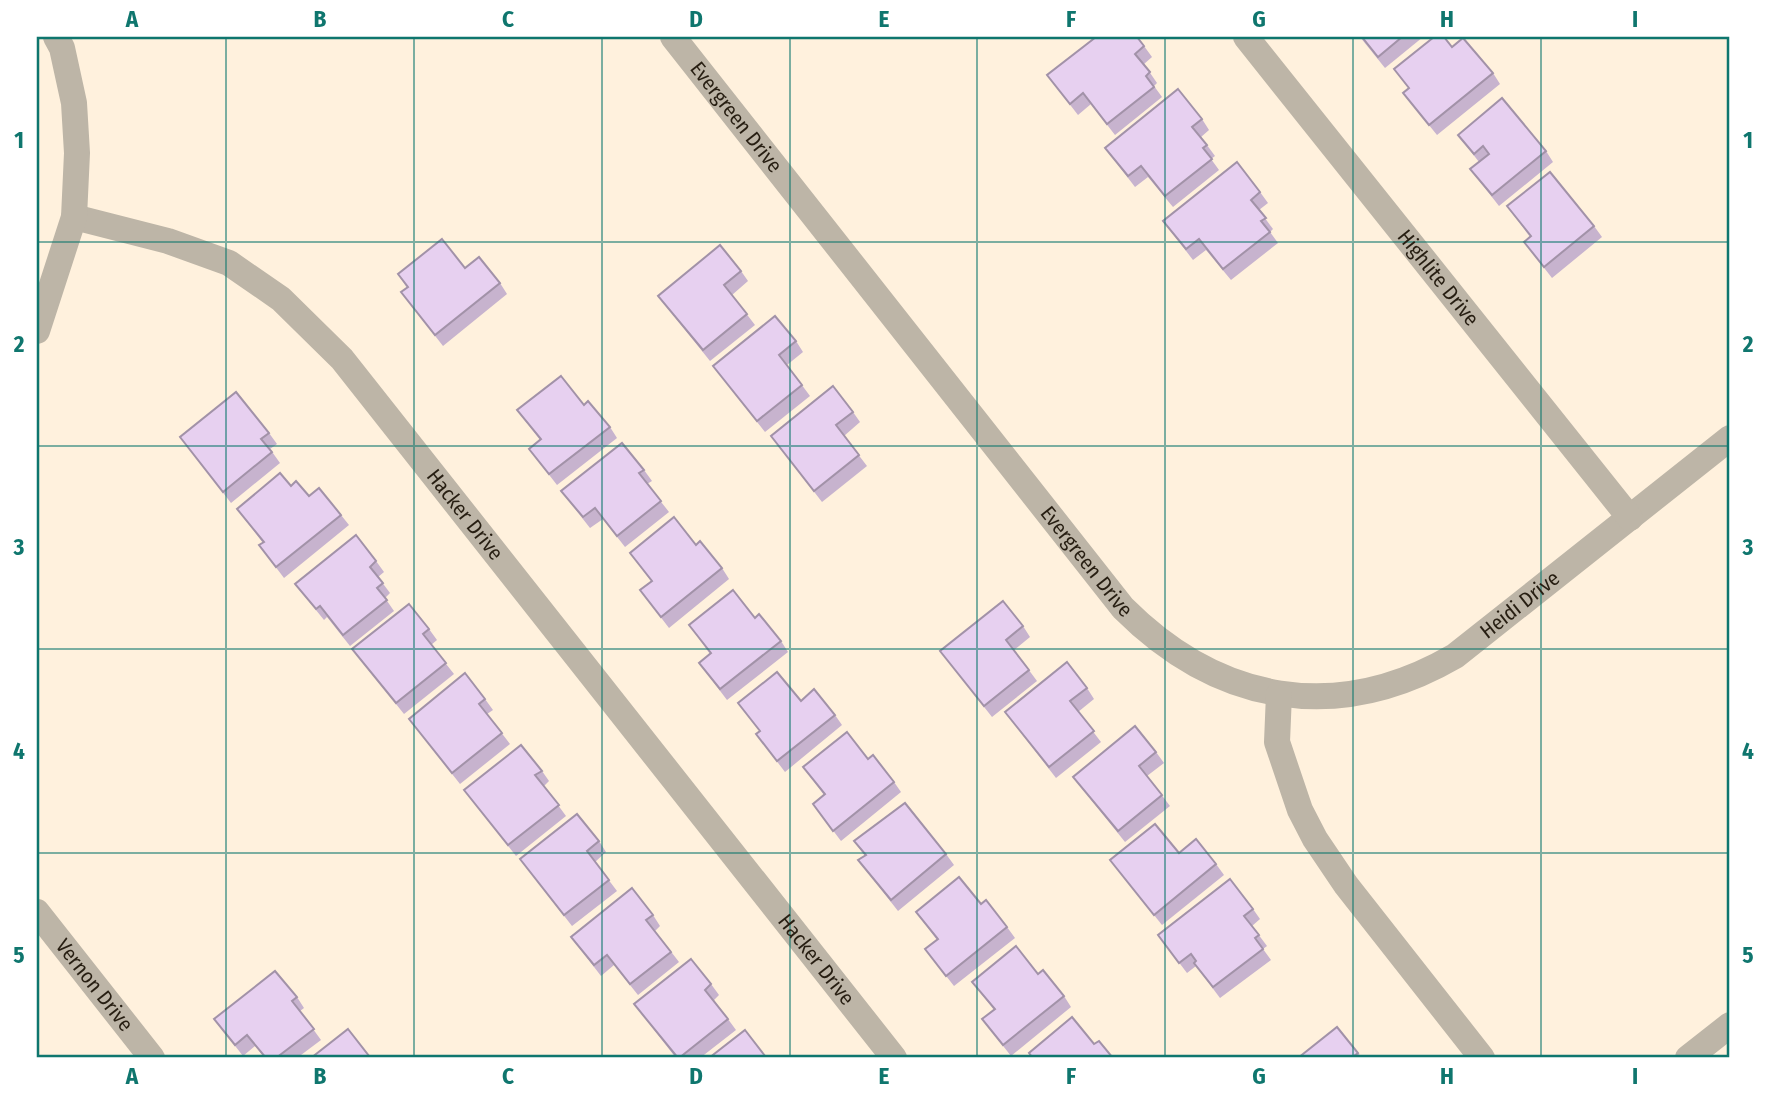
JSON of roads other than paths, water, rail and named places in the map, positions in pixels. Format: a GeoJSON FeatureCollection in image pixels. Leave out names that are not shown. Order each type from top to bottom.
{"type":"FeatureCollection","features":[{"type":"Feature","properties":{"kind":"street"},"geometry":{"type":"LineString","coordinates":[[37,331],[74,217],[74,103],[62,48],[56,37]]}},
{"type":"Feature","properties":{"kind":"street","name":"Evergreen Drive"},"geometry":{"type":"LineString","coordinates":[[673,37],[1123,608],[1165,646],[1214,676],[1279,694]]}},
{"type":"Feature","properties":{"kind":"street","name":"Highlite Drive"},"geometry":{"type":"LineString","coordinates":[[1246,37],[1630,518]]}},
{"type":"Feature","properties":{"kind":"street","name":"Hacker Drive"},"geometry":{"type":"LineString","coordinates":[[74,217],[168,241],[229,263],[281,299],[342,359],[894,1058]]}},
{"type":"Feature","properties":{"kind":"street","name":"Heidi Drive"},"geometry":{"type":"LineString","coordinates":[[1279,694],[1340,694],[1407,680],[1455,656],[1730,438]]}},
{"type":"Feature","properties":{"kind":"street"},"geometry":{"type":"LineString","coordinates":[[1279,694],[1277,742],[1300,810],[1315,839],[1346,885],[1482,1058]]}},
{"type":"Feature","properties":{"kind":"street","name":"Vernon Drive"},"geometry":{"type":"LineString","coordinates":[[37,912],[152,1058]]}},
{"type":"Feature","properties":{"kind":"street"},"geometry":{"type":"LineString","coordinates":[[1688,1058],[1730,1025]]}}]}
